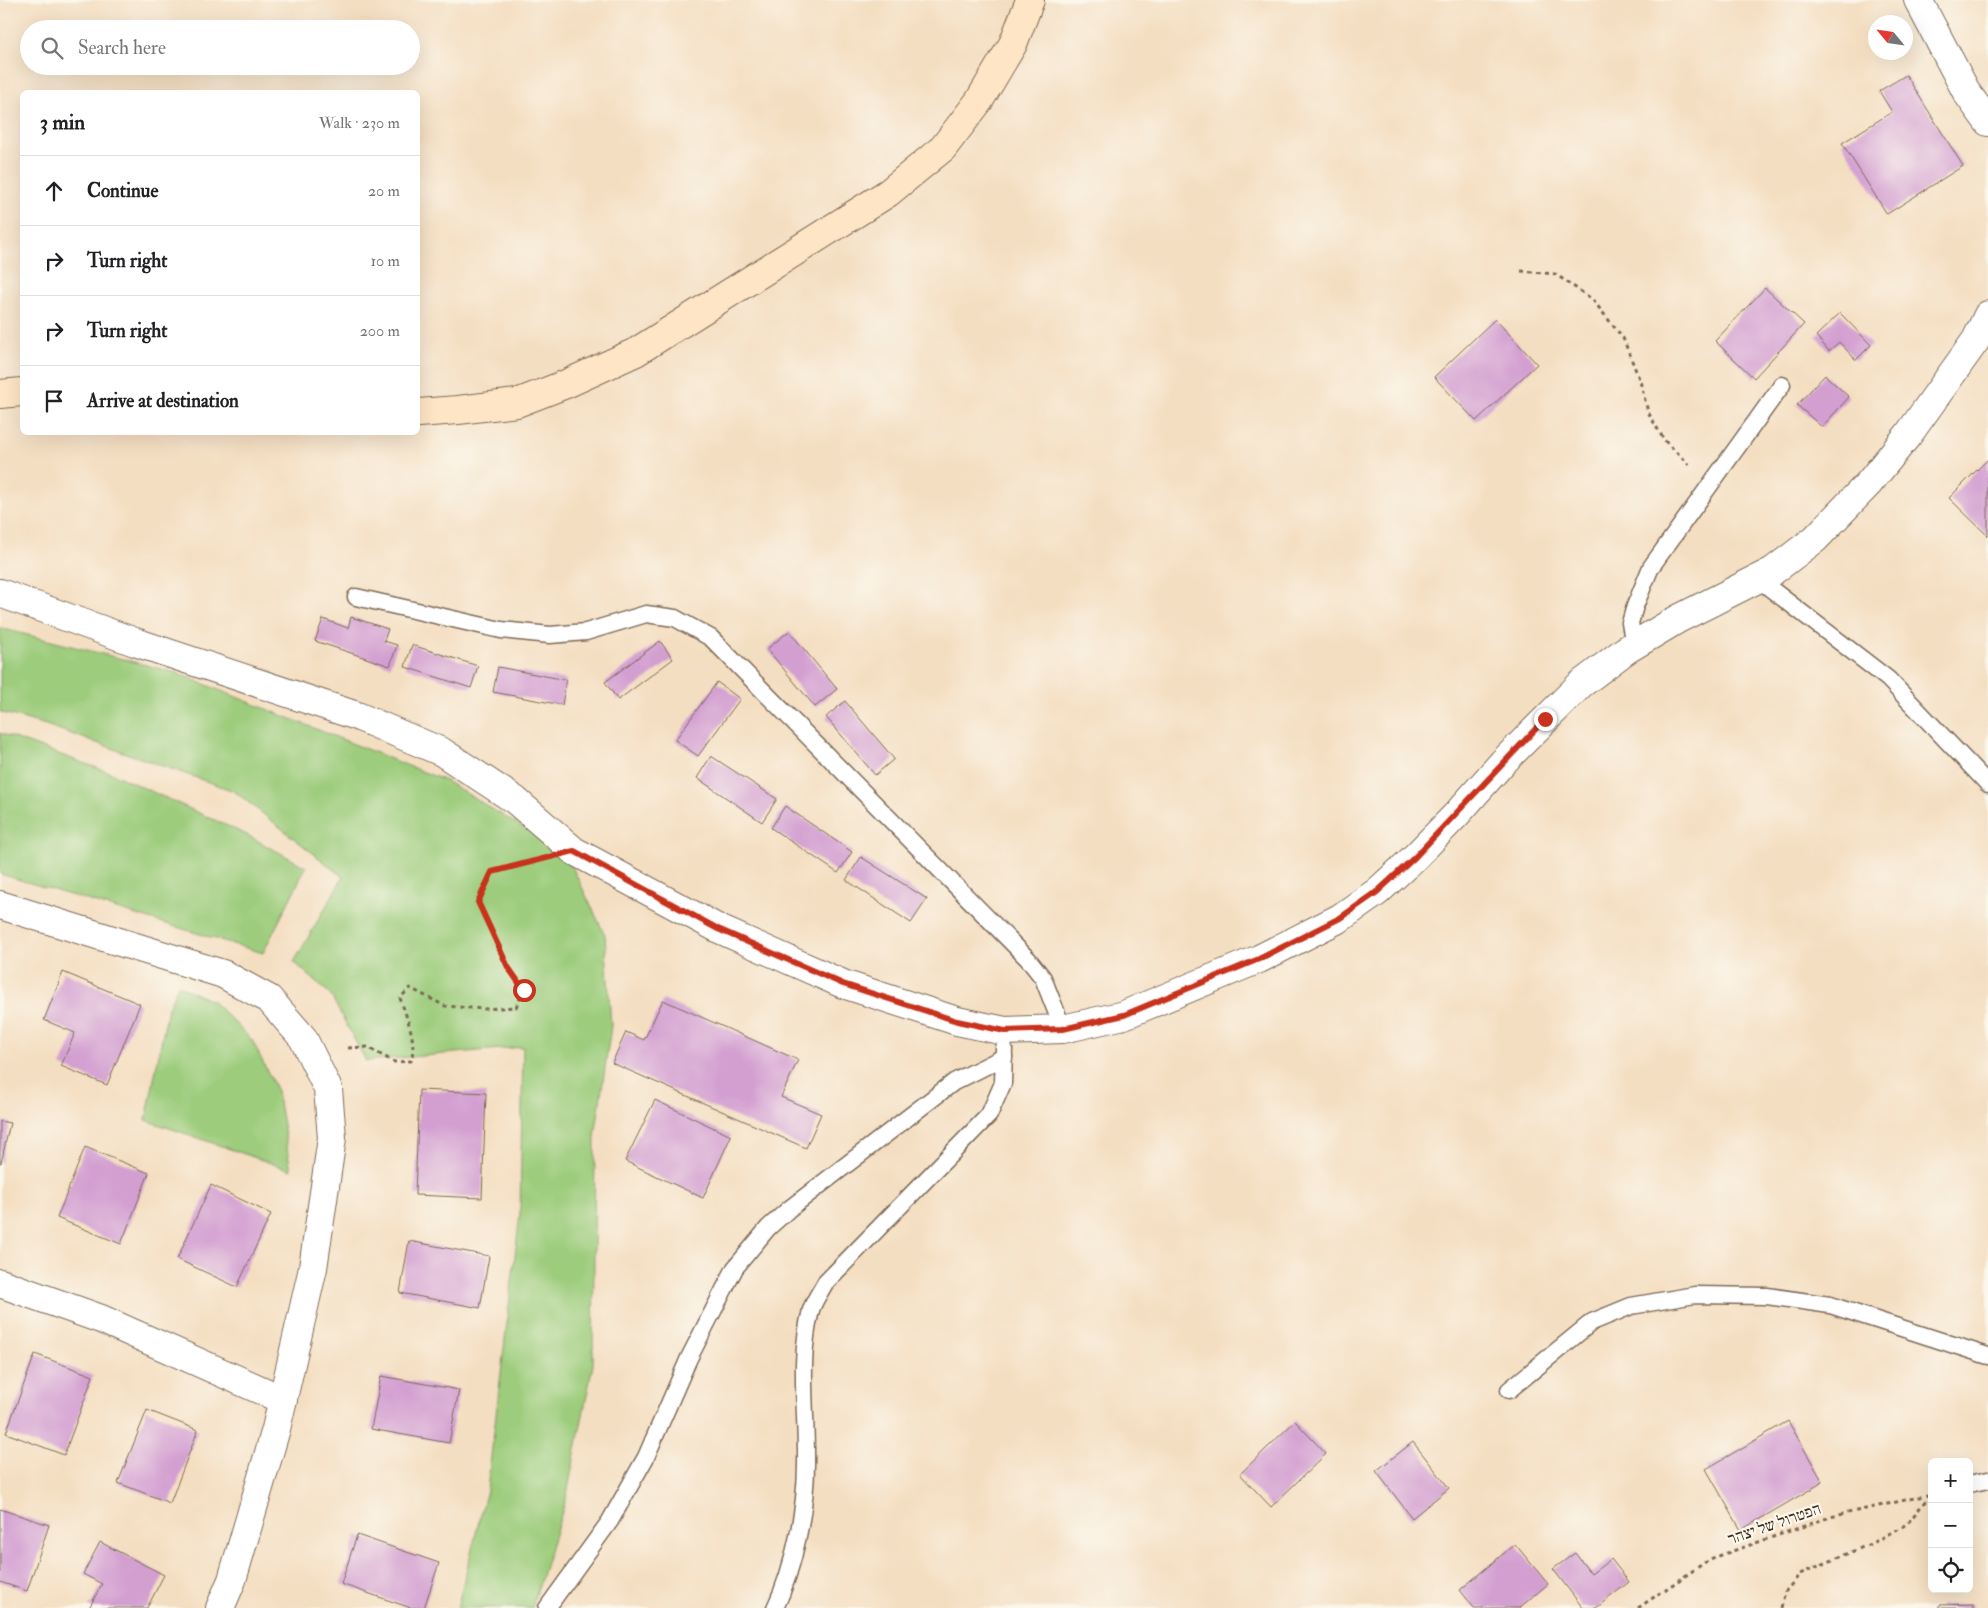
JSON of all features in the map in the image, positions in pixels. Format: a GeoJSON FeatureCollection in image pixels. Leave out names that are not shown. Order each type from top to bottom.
{"type":"FeatureCollection","features":[{"type":"Feature","properties":{"kind":"street"},"geometry":{"type":"LineString","coordinates":[[420,413],[517,403],[566,384],[636,352],[888,193],[943,148],[979,101],[1013,44],[1030,0]]}},
{"type":"Feature","properties":{"kind":"street"},"geometry":{"type":"LineString","coordinates":[[1918,0],[1968,93],[1988,122]]}},
{"type":"Feature","properties":{"kind":"street"},"geometry":{"type":"LineString","coordinates":[[0,593],[135,642],[357,716],[442,752],[515,800],[574,851],[718,929],[843,984],[957,1021],[1004,1044],[1124,1015],[1259,959],[1340,918],[1377,892],[1415,857],[1456,815],[1503,762],[1581,684],[1634,645],[1678,619],[1773,571],[1815,539],[1869,482],[1982,342],[1988,315]]}},
{"type":"Feature","properties":{"kind":"street"},"geometry":{"type":"LineString","coordinates":[[0,394],[20,392]]}},
{"type":"Feature","properties":{"kind":"street"},"geometry":{"type":"LineString","coordinates":[[0,905],[223,974],[269,999],[303,1038],[328,1089],[332,1138],[313,1268],[283,1400],[232,1580],[220,1608]]}},
{"type":"Feature","properties":{"kind":"street"},"geometry":{"type":"LineString","coordinates":[[0,1283],[101,1319],[283,1400]]}},
{"type":"Feature","properties":{"kind":"lane"},"geometry":{"type":"LineString","coordinates":[[1634,645],[1630,623],[1634,606],[1651,567],[1782,385]]}},
{"type":"Feature","properties":{"kind":"lane"},"geometry":{"type":"LineString","coordinates":[[1758,579],[1888,679],[1988,784]]}},
{"type":"Feature","properties":{"kind":"lane"},"geometry":{"type":"LineString","coordinates":[[356,597],[501,630],[550,635],[586,632],[646,614],[675,618],[711,638],[1028,959],[1043,978],[1063,1029]]}},
{"type":"Feature","properties":{"kind":"lane"},"geometry":{"type":"LineString","coordinates":[[546,1608],[610,1521],[646,1457],[689,1358],[735,1268],[768,1228],[789,1209],[1004,1044]]}},
{"type":"Feature","properties":{"kind":"lane"},"geometry":{"type":"LineString","coordinates":[[775,1608],[783,1591],[799,1531],[806,1466],[804,1392],[806,1334],[812,1307],[826,1283],[989,1115],[1003,1083],[1004,1044]]}},
{"type":"Feature","properties":{"kind":"lane"},"geometry":{"type":"LineString","coordinates":[[1508,1390],[1592,1322],[1631,1306],[1695,1295],[1767,1296],[1830,1304],[1988,1356]]}},
{"type":"Feature","properties":{"kind":"lane"},"geometry":{"type":"LineString","coordinates":[[1973,1483],[1988,1480]]}},
{"type":"Feature","properties":{"kind":"path"},"geometry":{"type":"LineString","coordinates":[[1521,271],[1555,274],[1592,299],[1623,338],[1640,381],[1648,412],[1664,440],[1710,485]]}},
{"type":"Feature","properties":{"kind":"path"},"geometry":{"type":"LineString","coordinates":[[312,1055],[330,1049],[367,1048],[394,1062],[411,1061],[414,1041],[400,998],[410,988],[445,1006],[484,1010],[516,1007],[524,990],[508,967],[478,902],[492,872],[574,851]]}},
{"type":"Feature","properties":{"kind":"path","name":"הפטרול של יצהר"},"geometry":{"type":"LineString","coordinates":[[1638,1608],[1710,1559],[1830,1517],[1928,1495]]}},
{"type":"Feature","properties":{"kind":"path"},"geometry":{"type":"LineString","coordinates":[[1781,1608],[1786,1592],[1800,1574],[1870,1544],[1906,1524],[1928,1499]]}},
{"type":"Feature","properties":{"kind":"green space"},"geometry":{"type":"Polygon","coordinates":[[[0,628],[174,672],[446,781],[566,854],[605,935],[611,1026],[595,1137],[593,1365],[566,1499],[532,1608],[457,1608],[487,1490],[520,1214],[523,1047],[366,1061],[330,994],[294,962],[343,877],[234,791],[46,725],[0,712],[0,628]]]}},
{"type":"Feature","properties":{"kind":"green space"},"geometry":{"type":"Polygon","coordinates":[[[0,733],[111,773],[245,834],[306,867],[263,953],[0,874],[0,733]]]}},
{"type":"Feature","properties":{"kind":"green space"},"geometry":{"type":"Polygon","coordinates":[[[178,985],[214,1002],[252,1040],[277,1091],[291,1170],[146,1120],[168,1008],[178,985]]]}},
{"type":"Feature","properties":{"kind":"building"},"geometry":{"type":"Polygon","coordinates":[[[1906,75],[1963,166],[1887,214],[1842,143],[1892,112],[1879,91],[1906,75]]]}},
{"type":"Feature","properties":{"kind":"building"},"geometry":{"type":"Polygon","coordinates":[[[1765,288],[1804,324],[1754,378],[1715,341],[1765,288]]]}},
{"type":"Feature","properties":{"kind":"building"},"geometry":{"type":"Polygon","coordinates":[[[1840,313],[1871,345],[1856,360],[1839,342],[1829,351],[1816,336],[1840,313]]]}},
{"type":"Feature","properties":{"kind":"building"},"geometry":{"type":"Polygon","coordinates":[[[1495,319],[1537,364],[1476,421],[1434,377],[1495,319]]]}},
{"type":"Feature","properties":{"kind":"building"},"geometry":{"type":"Polygon","coordinates":[[[1825,375],[1849,397],[1822,427],[1797,405],[1825,375]]]}},
{"type":"Feature","properties":{"kind":"building"},"geometry":{"type":"Polygon","coordinates":[[[1988,459],[1988,536],[1949,498],[1988,459]]]}},
{"type":"Feature","properties":{"kind":"building"},"geometry":{"type":"Polygon","coordinates":[[[351,617],[388,629],[384,641],[397,645],[390,666],[315,641],[323,619],[348,628],[351,617]]]}},
{"type":"Feature","properties":{"kind":"building"},"geometry":{"type":"Polygon","coordinates":[[[789,631],[837,689],[815,707],[767,649],[789,631]]]}},
{"type":"Feature","properties":{"kind":"building"},"geometry":{"type":"Polygon","coordinates":[[[660,641],[673,659],[618,700],[605,682],[660,641]]]}},
{"type":"Feature","properties":{"kind":"building"},"geometry":{"type":"Polygon","coordinates":[[[412,645],[478,666],[471,688],[405,667],[412,645]]]}},
{"type":"Feature","properties":{"kind":"building"},"geometry":{"type":"Polygon","coordinates":[[[498,667],[566,680],[562,705],[493,692],[498,667]]]}},
{"type":"Feature","properties":{"kind":"building"},"geometry":{"type":"Polygon","coordinates":[[[717,682],[740,699],[698,756],[675,740],[717,682]]]}},
{"type":"Feature","properties":{"kind":"building"},"geometry":{"type":"Polygon","coordinates":[[[845,701],[894,759],[875,775],[826,717],[845,701]]]}},
{"type":"Feature","properties":{"kind":"building"},"geometry":{"type":"Polygon","coordinates":[[[711,756],[777,799],[762,822],[697,778],[711,756]]]}},
{"type":"Feature","properties":{"kind":"building"},"geometry":{"type":"Polygon","coordinates":[[[785,806],[852,852],[838,873],[771,828],[785,806]]]}},
{"type":"Feature","properties":{"kind":"building"},"geometry":{"type":"Polygon","coordinates":[[[861,857],[927,899],[911,923],[846,880],[861,857]]]}},
{"type":"Feature","properties":{"kind":"building"},"geometry":{"type":"Polygon","coordinates":[[[63,972],[140,1004],[107,1085],[61,1066],[75,1033],[44,1020],[63,972]]]}},
{"type":"Feature","properties":{"kind":"building"},"geometry":{"type":"Polygon","coordinates":[[[663,1000],[798,1060],[781,1097],[821,1114],[806,1148],[612,1063],[626,1032],[644,1040],[663,1000]]]}},
{"type":"Feature","properties":{"kind":"building"},"geometry":{"type":"Polygon","coordinates":[[[419,1090],[486,1093],[482,1198],[415,1195],[419,1090]]]}},
{"type":"Feature","properties":{"kind":"building"},"geometry":{"type":"Polygon","coordinates":[[[655,1100],[731,1136],[703,1198],[625,1161],[655,1100]]]}},
{"type":"Feature","properties":{"kind":"building"},"geometry":{"type":"Polygon","coordinates":[[[0,1121],[10,1123],[1,1163],[0,1163],[0,1121]]]}},
{"type":"Feature","properties":{"kind":"building"},"geometry":{"type":"Polygon","coordinates":[[[85,1147],[149,1173],[121,1244],[57,1218],[85,1147]]]}},
{"type":"Feature","properties":{"kind":"building"},"geometry":{"type":"Polygon","coordinates":[[[211,1185],[271,1214],[237,1287],[177,1259],[211,1185]]]}},
{"type":"Feature","properties":{"kind":"building"},"geometry":{"type":"Polygon","coordinates":[[[409,1241],[489,1256],[480,1308],[400,1293],[409,1241]]]}},
{"type":"Feature","properties":{"kind":"building"},"geometry":{"type":"Polygon","coordinates":[[[35,1354],[93,1376],[64,1455],[6,1433],[35,1354]]]}},
{"type":"Feature","properties":{"kind":"building"},"geometry":{"type":"Polygon","coordinates":[[[381,1376],[459,1390],[449,1443],[371,1429],[381,1376]]]}},
{"type":"Feature","properties":{"kind":"building"},"geometry":{"type":"Polygon","coordinates":[[[147,1410],[198,1430],[170,1503],[118,1483],[147,1410]]]}},
{"type":"Feature","properties":{"kind":"building"},"geometry":{"type":"Polygon","coordinates":[[[1295,1421],[1326,1454],[1271,1507],[1240,1474],[1295,1421]]]}},
{"type":"Feature","properties":{"kind":"building"},"geometry":{"type":"Polygon","coordinates":[[[1788,1421],[1823,1482],[1741,1530],[1706,1469],[1788,1421]]]}},
{"type":"Feature","properties":{"kind":"building"},"geometry":{"type":"Polygon","coordinates":[[[1413,1442],[1449,1488],[1412,1518],[1376,1471],[1413,1442]]]}},
{"type":"Feature","properties":{"kind":"building"},"geometry":{"type":"Polygon","coordinates":[[[0,1509],[49,1525],[27,1591],[0,1582],[0,1509]]]}},
{"type":"Feature","properties":{"kind":"building"},"geometry":{"type":"Polygon","coordinates":[[[357,1535],[439,1563],[424,1608],[411,1608],[341,1584],[357,1535]]]}},
{"type":"Feature","properties":{"kind":"building"},"geometry":{"type":"Polygon","coordinates":[[[100,1542],[164,1575],[147,1608],[89,1608],[102,1584],[83,1574],[100,1542]]]}},
{"type":"Feature","properties":{"kind":"building"},"geometry":{"type":"Polygon","coordinates":[[[1515,1544],[1548,1584],[1519,1608],[1474,1608],[1460,1590],[1515,1544]]]}},
{"type":"Feature","properties":{"kind":"building"},"geometry":{"type":"Polygon","coordinates":[[[1575,1553],[1591,1574],[1611,1559],[1629,1582],[1596,1608],[1583,1608],[1553,1569],[1575,1553]]]}},
{"type":"Feature","properties":{"kind":"building"},"geometry":{"type":"Polygon","coordinates":[[[1973,1604],[1973,1608],[1939,1608],[1939,1605],[1973,1604]]]}},
{"type":"Feature","properties":{"kind":"route"},"geometry":{"type":"LineString","coordinates":[[524,990],[508,967],[478,902],[492,872],[574,851],[718,929],[786,960],[843,984],[957,1021],[1005,1031],[1063,1029],[1124,1015],[1259,959],[1305,937],[1340,918],[1377,892],[1456,815],[1503,762],[1545,719]]}}]}
